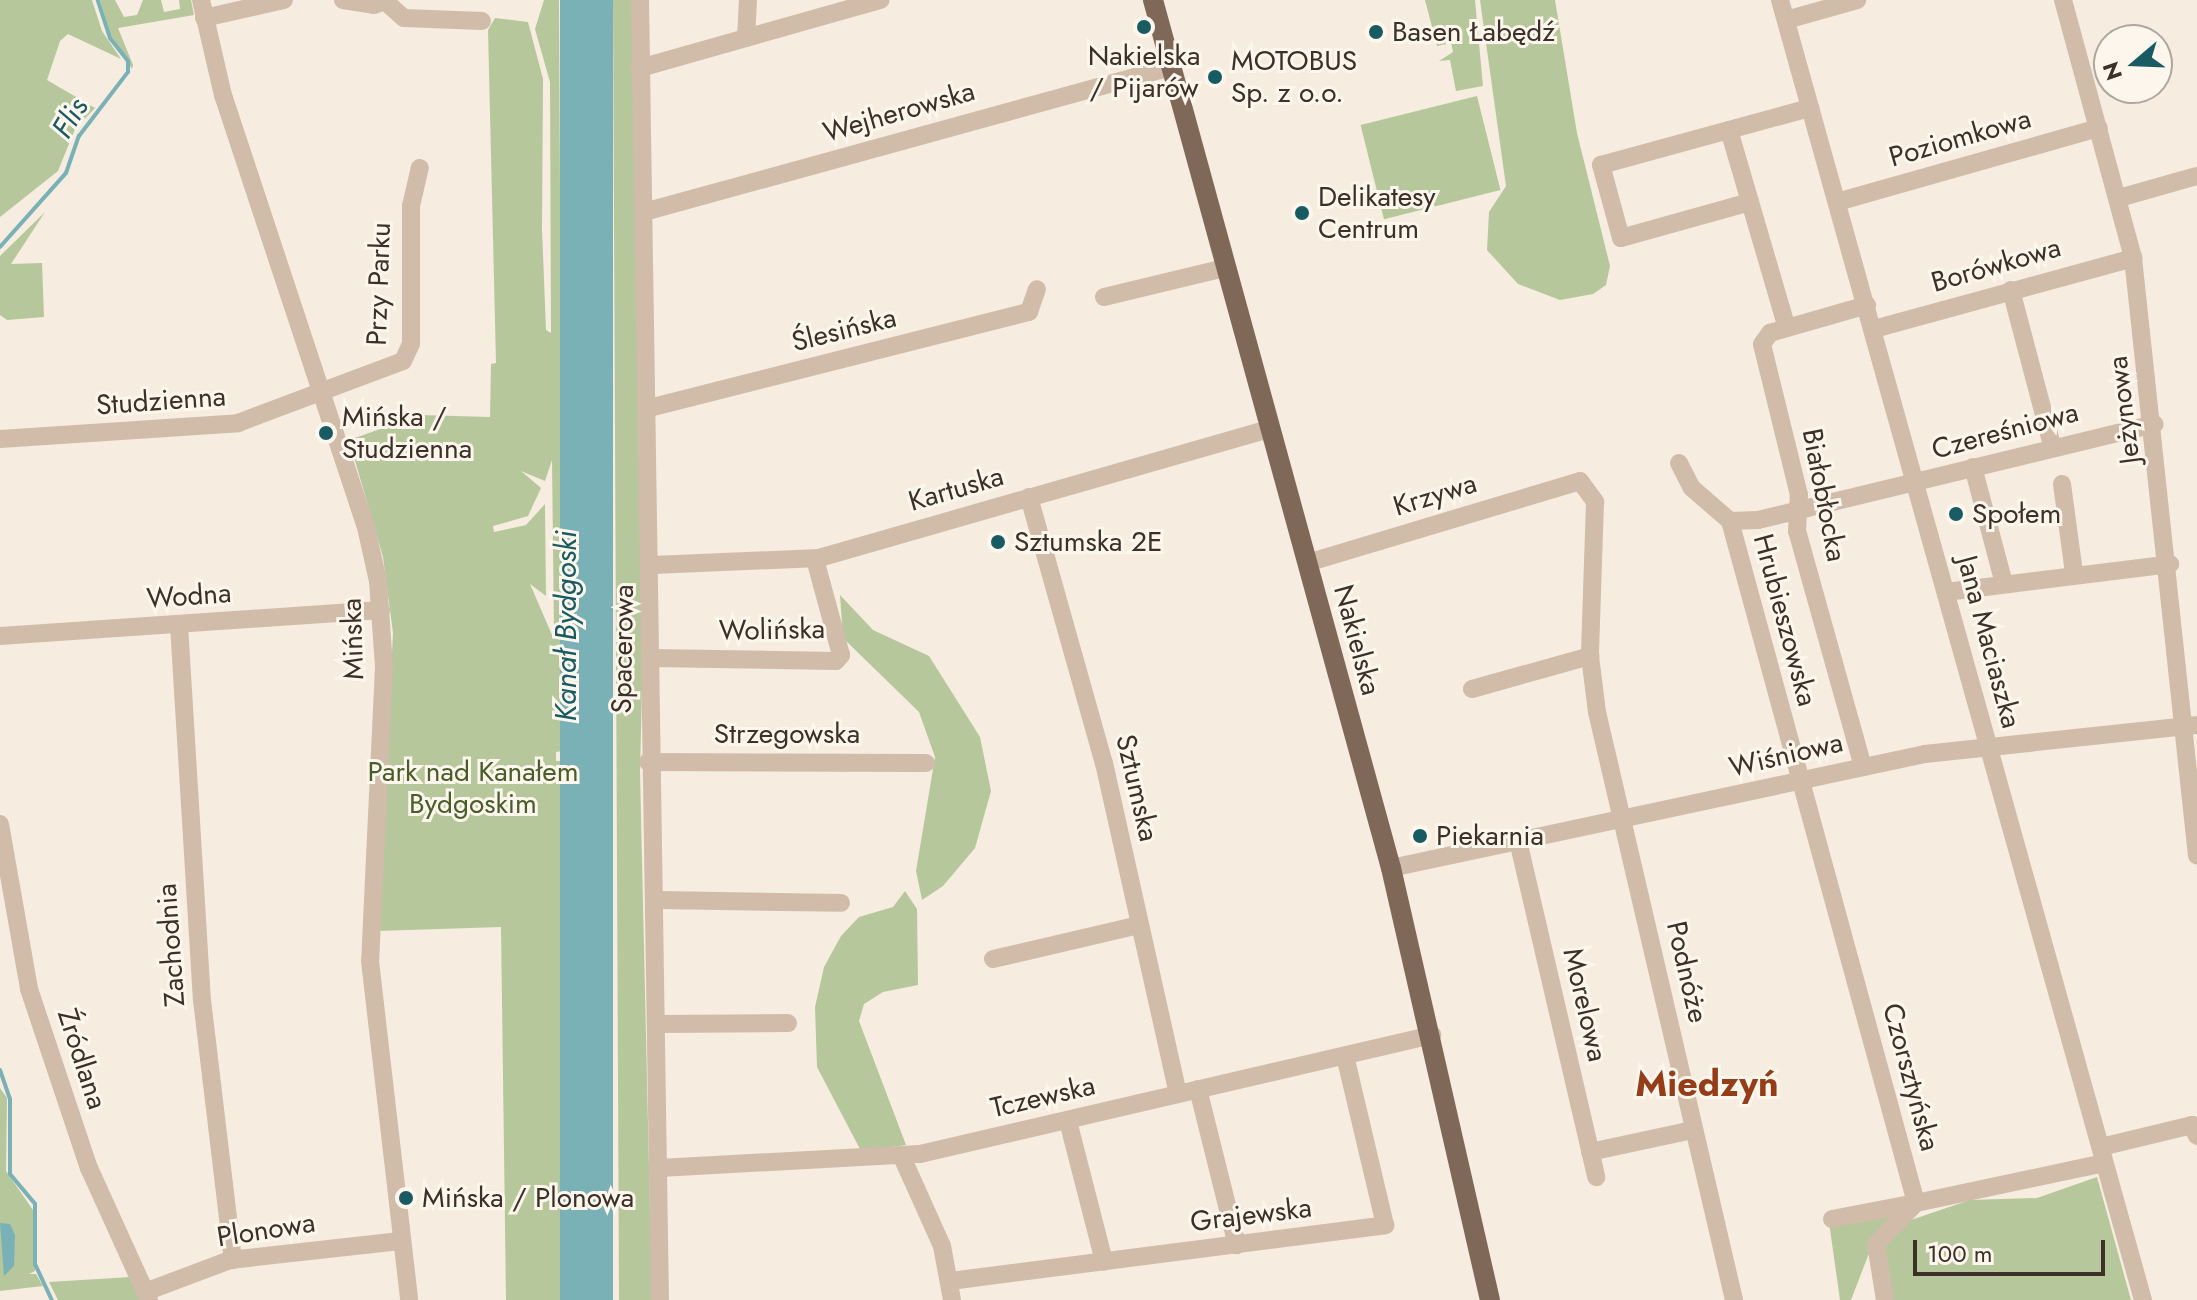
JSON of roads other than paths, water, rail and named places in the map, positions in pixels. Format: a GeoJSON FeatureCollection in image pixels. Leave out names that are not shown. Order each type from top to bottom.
{"type":"FeatureCollection","features":[{"type":"Feature","properties":{"kind":"main road","name":"Nakielska"},"geometry":{"type":"LineString","coordinates":[[1153,0],[1391,868],[1432,1035],[1490,1300]]}},
{"type":"Feature","properties":{"kind":"street"},"geometry":{"type":"LineString","coordinates":[[203,9],[284,0]]}},
{"type":"Feature","properties":{"kind":"street"},"geometry":{"type":"LineString","coordinates":[[343,0],[387,1],[404,18],[482,21]]}},
{"type":"Feature","properties":{"kind":"street","name":"Spacerowa"},"geometry":{"type":"LineString","coordinates":[[640,0],[653,565],[648,762],[658,900],[660,1300]]}},
{"type":"Feature","properties":{"kind":"street"},"geometry":{"type":"LineString","coordinates":[[746,38],[748,0]]}},
{"type":"Feature","properties":{"kind":"street","name":"Jana Maciaszka"},"geometry":{"type":"LineString","coordinates":[[1780,0],[2143,1300]]}},
{"type":"Feature","properties":{"kind":"street"},"geometry":{"type":"LineString","coordinates":[[1786,20],[1857,0]]}},
{"type":"Feature","properties":{"kind":"street","name":"Jeżynowa"},"geometry":{"type":"LineString","coordinates":[[2063,0],[2133,258],[2189,726],[2197,856]]}},
{"type":"Feature","properties":{"kind":"street"},"geometry":{"type":"LineString","coordinates":[[640,68],[875,1]]}},
{"type":"Feature","properties":{"kind":"street","name":"Mińska"},"geometry":{"type":"LineString","coordinates":[[203,9],[223,95],[366,527],[381,610],[383,684],[369,923],[400,1241],[409,1300]]}},
{"type":"Feature","properties":{"kind":"street","name":"Wejherowska"},"geometry":{"type":"LineString","coordinates":[[644,212],[1171,67]]}},
{"type":"Feature","properties":{"kind":"street"},"geometry":{"type":"LineString","coordinates":[[1750,202],[1621,238],[1601,165],[1810,108]]}},
{"type":"Feature","properties":{"kind":"street","name":"Poziomkowa"},"geometry":{"type":"LineString","coordinates":[[1837,202],[2099,128]]}},
{"type":"Feature","properties":{"kind":"street"},"geometry":{"type":"LineString","coordinates":[[1729,130],[1787,328],[1867,305]]}},
{"type":"Feature","properties":{"kind":"street","name":"Przy Parku"},"geometry":{"type":"LineString","coordinates":[[321,395],[408,354],[411,206],[420,168]]}},
{"type":"Feature","properties":{"kind":"street"},"geometry":{"type":"LineString","coordinates":[[2119,198],[2197,176]]}},
{"type":"Feature","properties":{"kind":"street","name":"Borówkowa"},"geometry":{"type":"LineString","coordinates":[[1874,329],[2133,258]]}},
{"type":"Feature","properties":{"kind":"street"},"geometry":{"type":"LineString","coordinates":[[1104,297],[1225,268]]}},
{"type":"Feature","properties":{"kind":"street","name":"Ślesińska"},"geometry":{"type":"LineString","coordinates":[[649,408],[1029,312],[1037,289]]}},
{"type":"Feature","properties":{"kind":"street"},"geometry":{"type":"LineString","coordinates":[[2011,290],[2052,445]]}},
{"type":"Feature","properties":{"kind":"street","name":"Białobłocka"},"geometry":{"type":"LineString","coordinates":[[1787,328],[1766,336],[1762,344],[1799,495],[1797,513],[1863,767]]}},
{"type":"Feature","properties":{"kind":"street","name":"Studzienna"},"geometry":{"type":"LineString","coordinates":[[0,439],[222,426],[321,395]]}},
{"type":"Feature","properties":{"kind":"street","name":"Czereśniowa"},"geometry":{"type":"LineString","coordinates":[[1917,483],[2052,445],[2155,424]]}},
{"type":"Feature","properties":{"kind":"street","name":"Kartuska"},"geometry":{"type":"LineString","coordinates":[[653,565],[815,559],[1269,429]]}},
{"type":"Feature","properties":{"kind":"street"},"geometry":{"type":"LineString","coordinates":[[1679,463],[1692,488],[1730,521],[1797,513],[1917,483]]}},
{"type":"Feature","properties":{"kind":"street"},"geometry":{"type":"LineString","coordinates":[[1973,467],[2003,580]]}},
{"type":"Feature","properties":{"kind":"street","name":"Krzywa"},"geometry":{"type":"LineString","coordinates":[[1307,563],[1580,481]]}},
{"type":"Feature","properties":{"kind":"street","name":"Podnóże"},"geometry":{"type":"LineString","coordinates":[[1580,481],[1595,502],[1590,656],[1693,1130],[1734,1300]]}},
{"type":"Feature","properties":{"kind":"street"},"geometry":{"type":"LineString","coordinates":[[2062,484],[2074,573]]}},
{"type":"Feature","properties":{"kind":"street","name":"Sztumska"},"geometry":{"type":"LineString","coordinates":[[1029,497],[1104,763],[1178,1094]]}},
{"type":"Feature","properties":{"kind":"street","name":"Hrubieszowska"},"geometry":{"type":"LineString","coordinates":[[1730,521],[1800,780]]}},
{"type":"Feature","properties":{"kind":"street","name":"Wolińska"},"geometry":{"type":"LineString","coordinates":[[652,658],[836,661],[841,655],[815,559]]}},
{"type":"Feature","properties":{"kind":"street"},"geometry":{"type":"LineString","coordinates":[[1946,592],[2003,580],[2170,564]]}},
{"type":"Feature","properties":{"kind":"street","name":"Wodna"},"geometry":{"type":"LineString","coordinates":[[0,636],[381,610]]}},
{"type":"Feature","properties":{"kind":"street","name":"Zachodnia"},"geometry":{"type":"LineString","coordinates":[[179,625],[202,1000],[233,1260]]}},
{"type":"Feature","properties":{"kind":"street"},"geometry":{"type":"LineString","coordinates":[[1472,689],[1590,656]]}},
{"type":"Feature","properties":{"kind":"street","name":"Wiśniowa"},"geometry":{"type":"LineString","coordinates":[[1391,868],[1519,845],[1800,780],[1988,744],[2189,726]]}},
{"type":"Feature","properties":{"kind":"street","name":"Strzegowska"},"geometry":{"type":"LineString","coordinates":[[648,762],[926,763]]}},
{"type":"Feature","properties":{"kind":"street","name":"Czorsztyńska"},"geometry":{"type":"LineString","coordinates":[[1800,780],[1916,1203]]}},
{"type":"Feature","properties":{"kind":"street","name":"Źródlana"},"geometry":{"type":"LineString","coordinates":[[0,824],[29,989],[89,1168],[147,1296]]}},
{"type":"Feature","properties":{"kind":"street","name":"Morelowa"},"geometry":{"type":"LineString","coordinates":[[1519,845],[1596,1177]]}},
{"type":"Feature","properties":{"kind":"street"},"geometry":{"type":"LineString","coordinates":[[658,900],[841,903]]}},
{"type":"Feature","properties":{"kind":"street"},"geometry":{"type":"LineString","coordinates":[[993,959],[1139,925]]}},
{"type":"Feature","properties":{"kind":"street"},"geometry":{"type":"LineString","coordinates":[[659,1024],[788,1023]]}},
{"type":"Feature","properties":{"kind":"street","name":"Tczewska"},"geometry":{"type":"LineString","coordinates":[[659,1168],[902,1157],[1432,1035]]}},
{"type":"Feature","properties":{"kind":"street","name":"Grajewska"},"geometry":{"type":"LineString","coordinates":[[950,1281],[1385,1225],[1345,1056]]}},
{"type":"Feature","properties":{"kind":"street"},"geometry":{"type":"LineString","coordinates":[[1198,1089],[1237,1245]]}},
{"type":"Feature","properties":{"kind":"street"},"geometry":{"type":"LineString","coordinates":[[1068,1121],[1104,1261]]}},
{"type":"Feature","properties":{"kind":"street"},"geometry":{"type":"LineString","coordinates":[[1832,1219],[1916,1203],[2102,1155],[2192,1125],[2197,1136]]}},
{"type":"Feature","properties":{"kind":"street"},"geometry":{"type":"LineString","coordinates":[[1590,1152],[1693,1130]]}},
{"type":"Feature","properties":{"kind":"street"},"geometry":{"type":"LineString","coordinates":[[902,1157],[929,1212],[950,1281],[952,1300]]}},
{"type":"Feature","properties":{"kind":"street"},"geometry":{"type":"LineString","coordinates":[[1885,1300],[1876,1244],[1916,1203]]}},
{"type":"Feature","properties":{"kind":"street","name":"Plonowa"},"geometry":{"type":"LineString","coordinates":[[147,1296],[233,1260],[400,1241]]}},
{"type":"Feature","properties":{"kind":"water","name":"Kanał Bydgoski"},"geometry":{"type":"Polygon","coordinates":[[[560,0],[613,0],[613,1300],[560,1300],[560,0]]]}},
{"type":"Feature","properties":{"kind":"water"},"geometry":{"type":"Polygon","coordinates":[[[0,1223],[10,1224],[15,1235],[14,1266],[4,1276],[0,1223]]]}},
{"type":"Feature","properties":{"kind":"waterway","name":"Flis"},"geometry":{"type":"LineString","coordinates":[[0,247],[66,173],[79,136],[128,72],[128,61],[110,38],[98,0]]}},
{"type":"Feature","properties":{"kind":"waterway","name":"Flis"},"geometry":{"type":"LineString","coordinates":[[0,1070],[10,1099],[10,1174],[35,1204],[35,1264],[52,1300]]}},
{"type":"Feature","properties":{"kind":"place","name":"Nakielska / Pijarów"},"geometry":{"type":"Point","coordinates":[1144,27]}},
{"type":"Feature","properties":{"kind":"place","name":"Basen Łabędź"},"geometry":{"type":"Point","coordinates":[1376,32]}},
{"type":"Feature","properties":{"kind":"place","name":"MOTOBUS Sp. z o.o."},"geometry":{"type":"Point","coordinates":[1215,77]}},
{"type":"Feature","properties":{"kind":"place","name":"Delikatesy Centrum"},"geometry":{"type":"Point","coordinates":[1302,213]}},
{"type":"Feature","properties":{"kind":"place","name":"Mińska / Studzienna"},"geometry":{"type":"Point","coordinates":[326,433]}},
{"type":"Feature","properties":{"kind":"place","name":"Społem"},"geometry":{"type":"Point","coordinates":[1956,514]}},
{"type":"Feature","properties":{"kind":"place","name":"Sztumska 2E"},"geometry":{"type":"Point","coordinates":[998,542]}},
{"type":"Feature","properties":{"kind":"place","name":"Piekarnia"},"geometry":{"type":"Point","coordinates":[1420,836]}},
{"type":"Feature","properties":{"kind":"place","name":"Mińska / Plonowa"},"geometry":{"type":"Point","coordinates":[406,1198]}},
{"type":"Feature","properties":{"kind":"district","name":"Miedzyń"},"geometry":{"type":"Point","coordinates":[1707,1084]}},
{"type":"Feature","properties":{"kind":"park label","name":"Park nad Kanałem Bydgoskim"},"geometry":{"type":"Point","coordinates":[473,788]}}]}
